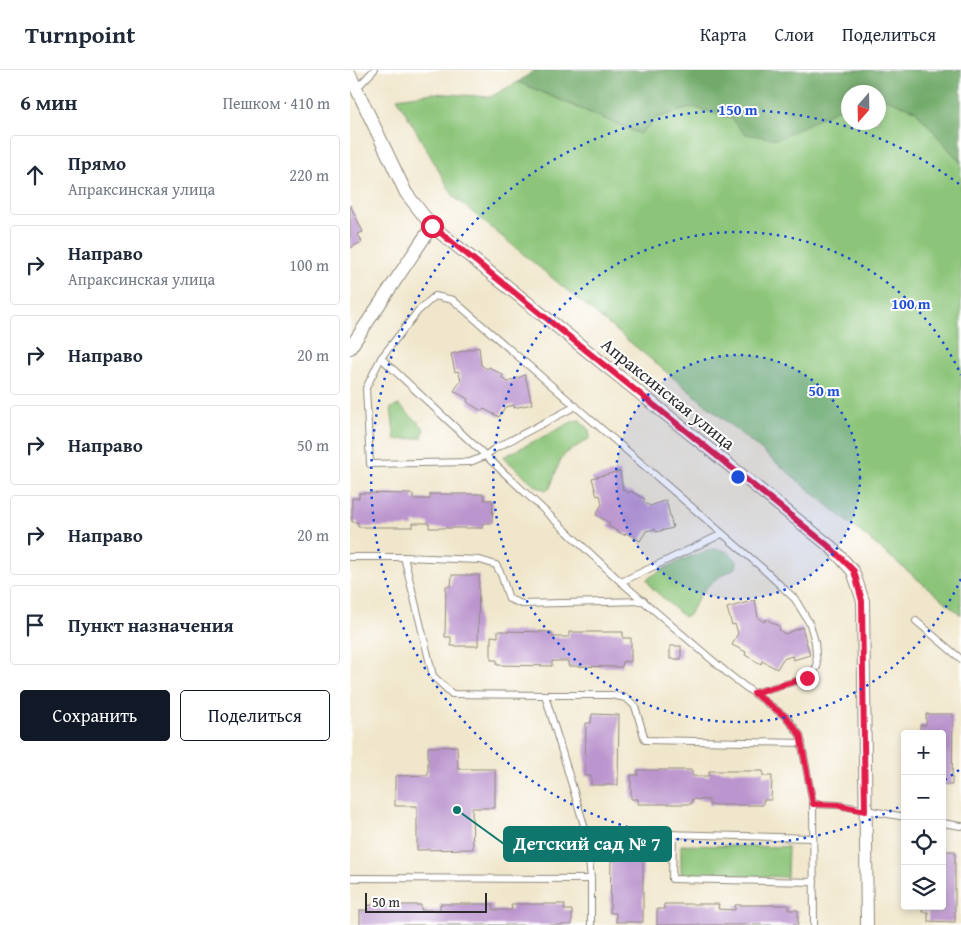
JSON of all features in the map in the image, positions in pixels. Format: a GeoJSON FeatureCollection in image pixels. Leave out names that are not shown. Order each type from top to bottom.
{"type":"FeatureCollection","features":[{"type":"Feature","properties":{"kind":"street","name":"Апраксинская улица"},"geometry":{"type":"LineString","coordinates":[[350,75],[406,193],[432,226],[824,541],[854,571],[862,601],[867,925]]}},
{"type":"Feature","properties":{"kind":"street"},"geometry":{"type":"LineString","coordinates":[[350,348],[432,226]]}},
{"type":"Feature","properties":{"kind":"lane"},"geometry":{"type":"LineString","coordinates":[[356,89],[374,70]]}},
{"type":"Feature","properties":{"kind":"lane"},"geometry":{"type":"LineString","coordinates":[[576,406],[494,449],[485,456],[470,462],[370,464],[366,388],[381,358],[418,311],[434,296],[453,300],[576,406],[796,599],[810,624],[816,642],[817,667],[807,678],[754,693]]}},
{"type":"Feature","properties":{"kind":"lane"},"geometry":{"type":"LineString","coordinates":[[381,358],[621,582],[732,677],[786,717],[800,735],[813,804],[814,925]]}},
{"type":"Feature","properties":{"kind":"lane"},"geometry":{"type":"LineString","coordinates":[[621,582],[722,534]]}},
{"type":"Feature","properties":{"kind":"lane"},"geometry":{"type":"LineString","coordinates":[[350,557],[480,560],[496,565],[509,599],[522,604],[644,601]]}},
{"type":"Feature","properties":{"kind":"lane"},"geometry":{"type":"LineString","coordinates":[[404,557],[433,676],[452,694],[611,695],[626,698],[635,706],[645,740],[802,743]]}},
{"type":"Feature","properties":{"kind":"lane"},"geometry":{"type":"LineString","coordinates":[[916,621],[961,659]]}},
{"type":"Feature","properties":{"kind":"lane"},"geometry":{"type":"LineString","coordinates":[[545,695],[586,832],[591,880],[591,925]]}},
{"type":"Feature","properties":{"kind":"lane"},"geometry":{"type":"LineString","coordinates":[[813,804],[838,805],[901,816]]}},
{"type":"Feature","properties":{"kind":"lane"},"geometry":{"type":"LineString","coordinates":[[946,824],[961,826]]}},
{"type":"Feature","properties":{"kind":"lane"},"geometry":{"type":"LineString","coordinates":[[586,832],[813,838]]}},
{"type":"Feature","properties":{"kind":"lane"},"geometry":{"type":"LineString","coordinates":[[673,834],[672,879],[814,882]]}},
{"type":"Feature","properties":{"kind":"lane"},"geometry":{"type":"LineString","coordinates":[[350,878],[591,880]]}},
{"type":"Feature","properties":{"kind":"green space"},"geometry":{"type":"Polygon","coordinates":[[[535,70],[961,70],[961,163],[915,110],[886,99],[886,85],[841,85],[841,108],[778,139],[745,134],[731,118],[692,107],[657,118],[640,134],[518,82],[535,70]]]}},
{"type":"Feature","properties":{"kind":"green space"},"geometry":{"type":"Polygon","coordinates":[[[518,82],[640,134],[657,118],[692,107],[731,118],[745,134],[841,107],[841,130],[886,130],[886,99],[915,110],[961,163],[961,615],[454,197],[397,98],[433,93],[490,97],[518,82]]]}},
{"type":"Feature","properties":{"kind":"green space"},"geometry":{"type":"Polygon","coordinates":[[[399,405],[424,428],[422,438],[395,440],[391,408],[399,405]]]}},
{"type":"Feature","properties":{"kind":"green space"},"geometry":{"type":"Polygon","coordinates":[[[580,420],[589,430],[590,438],[565,454],[560,461],[550,488],[547,490],[537,487],[503,457],[574,421],[580,420]]]}},
{"type":"Feature","properties":{"kind":"green space"},"geometry":{"type":"Polygon","coordinates":[[[714,549],[727,552],[732,556],[737,561],[736,568],[719,577],[707,587],[702,592],[689,615],[684,617],[651,587],[647,579],[679,561],[714,549]]]}},
{"type":"Feature","properties":{"kind":"green space"},"geometry":{"type":"Polygon","coordinates":[[[681,845],[788,847],[787,877],[681,874],[681,845]]]}},
{"type":"Feature","properties":{"kind":"building"},"geometry":{"type":"Polygon","coordinates":[[[350,205],[363,232],[358,234],[362,242],[350,248],[350,205]]]}},
{"type":"Feature","properties":{"kind":"building"},"geometry":{"type":"Polygon","coordinates":[[[479,347],[481,365],[503,375],[502,378],[508,382],[525,375],[532,404],[514,408],[514,405],[505,407],[499,417],[484,409],[482,411],[470,404],[467,401],[468,399],[454,391],[461,380],[458,371],[455,372],[451,354],[479,347]]]}},
{"type":"Feature","properties":{"kind":"building"},"geometry":{"type":"Polygon","coordinates":[[[620,471],[623,490],[629,493],[630,491],[645,499],[643,502],[650,506],[666,500],[673,528],[656,532],[655,529],[646,531],[640,541],[608,526],[610,523],[596,515],[602,504],[600,495],[597,496],[592,478],[620,471]]]}},
{"type":"Feature","properties":{"kind":"building"},"geometry":{"type":"Polygon","coordinates":[[[359,493],[413,494],[413,499],[430,499],[430,494],[484,494],[484,500],[493,500],[492,523],[483,523],[483,528],[429,528],[429,523],[413,523],[413,527],[358,527],[358,522],[352,522],[352,498],[359,498],[359,493]]]}},
{"type":"Feature","properties":{"kind":"building"},"geometry":{"type":"Polygon","coordinates":[[[452,575],[479,575],[478,646],[451,646],[451,637],[445,637],[446,586],[451,586],[452,575]]]}},
{"type":"Feature","properties":{"kind":"building"},"geometry":{"type":"Polygon","coordinates":[[[755,600],[758,618],[764,622],[766,619],[780,627],[779,630],[785,634],[802,627],[810,655],[793,660],[792,656],[783,659],[777,669],[762,661],[761,664],[745,655],[746,652],[732,645],[738,633],[735,624],[732,625],[727,608],[755,600]]]}},
{"type":"Feature","properties":{"kind":"building"},"geometry":{"type":"Polygon","coordinates":[[[498,631],[552,632],[552,637],[569,637],[569,632],[623,632],[623,638],[631,638],[631,662],[623,661],[622,667],[568,666],[568,661],[552,661],[552,666],[497,665],[497,660],[491,660],[491,636],[498,637],[498,631]]]}},
{"type":"Feature","properties":{"kind":"building"},"geometry":{"type":"Polygon","coordinates":[[[670,646],[681,646],[681,659],[670,659],[670,646]]]}},
{"type":"Feature","properties":{"kind":"building"},"geometry":{"type":"Polygon","coordinates":[[[592,714],[619,715],[618,785],[591,785],[591,776],[585,776],[586,723],[591,723],[592,714]]]}},
{"type":"Feature","properties":{"kind":"building"},"geometry":{"type":"Polygon","coordinates":[[[926,714],[953,714],[952,785],[946,785],[946,730],[920,730],[920,725],[926,725],[926,714]]]}},
{"type":"Feature","properties":{"kind":"building"},"geometry":{"type":"Polygon","coordinates":[[[457,746],[458,769],[495,769],[495,808],[472,808],[473,849],[417,850],[417,806],[395,806],[395,776],[428,775],[428,747],[457,746]]]}},
{"type":"Feature","properties":{"kind":"building"},"geometry":{"type":"Polygon","coordinates":[[[638,770],[692,770],[692,776],[709,776],[709,771],[763,771],[763,776],[772,776],[771,800],[763,800],[763,805],[709,805],[709,800],[692,799],[692,804],[638,804],[638,799],[631,799],[631,775],[638,775],[638,770]]]}},
{"type":"Feature","properties":{"kind":"building"},"geometry":{"type":"Polygon","coordinates":[[[616,851],[643,851],[643,922],[616,922],[616,913],[610,913],[611,860],[616,860],[616,851]]]}},
{"type":"Feature","properties":{"kind":"building"},"geometry":{"type":"Polygon","coordinates":[[[946,851],[955,851],[955,922],[928,921],[928,912],[922,912],[922,910],[946,910],[946,851]]]}},
{"type":"Feature","properties":{"kind":"building"},"geometry":{"type":"Polygon","coordinates":[[[440,904],[493,904],[493,910],[512,910],[511,904],[565,904],[564,910],[572,910],[572,925],[360,925],[360,910],[368,910],[368,905],[421,905],[421,910],[440,910],[440,904]]]}},
{"type":"Feature","properties":{"kind":"building"},"geometry":{"type":"Polygon","coordinates":[[[664,904],[719,904],[718,909],[735,910],[735,905],[789,905],[789,910],[798,910],[798,925],[657,925],[657,909],[664,909],[664,904]]]}},
{"type":"Feature","properties":{"kind":"place","name":"Детский сад № 7"},"geometry":{"type":"Point","coordinates":[457,810]}},
{"type":"Feature","properties":{"kind":"route"},"geometry":{"type":"LineString","coordinates":[[432,226],[831,548],[854,571],[862,601],[865,811],[838,805],[813,804],[800,735],[786,717],[754,693],[807,678]]}}]}
